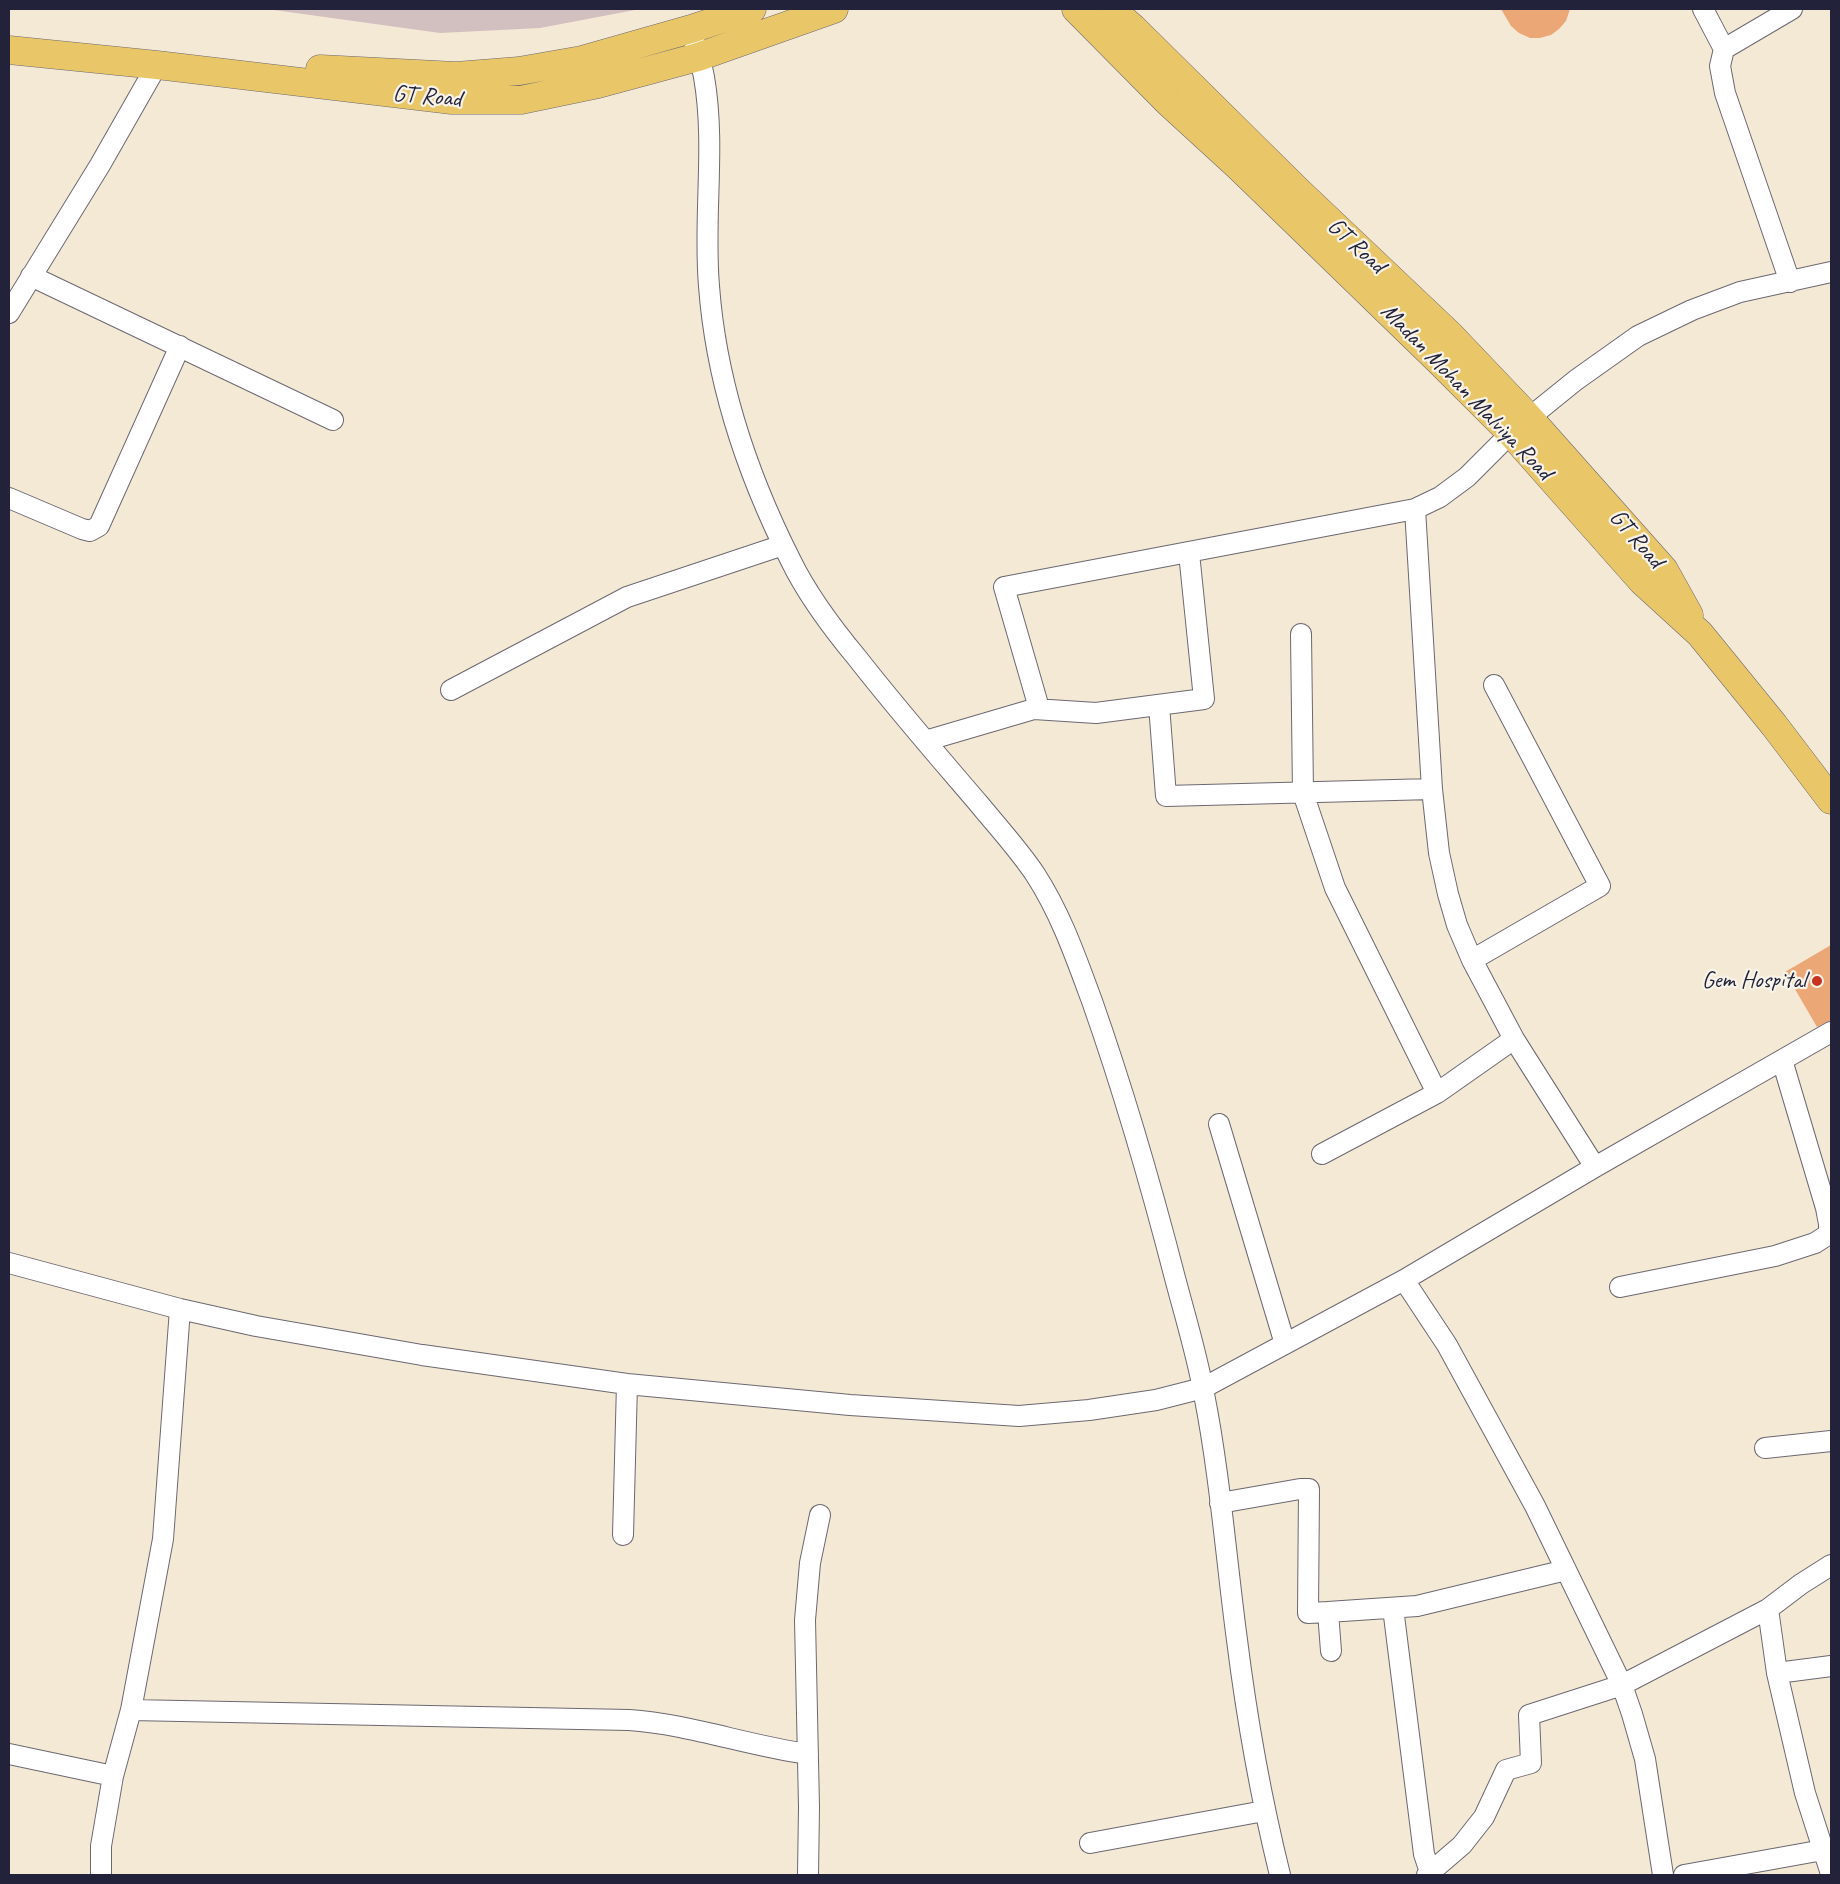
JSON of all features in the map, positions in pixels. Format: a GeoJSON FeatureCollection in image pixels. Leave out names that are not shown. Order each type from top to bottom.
{"type":"FeatureCollection","features":[{"type":"Feature","properties":{"kind":"highway","name":"GT Road"},"geometry":{"type":"LineString","coordinates":[[9,30],[202,52],[323,69],[456,76],[520,71],[582,60],[691,29],[752,9]]}},
{"type":"Feature","properties":{"kind":"highway","name":"GT Road"},"geometry":{"type":"LineString","coordinates":[[9,50],[157,65],[452,100],[521,100],[598,84],[698,57],[834,9]]}},
{"type":"Feature","properties":{"kind":"highway","name":"Madan Mohan Malviya Road"},"geometry":{"type":"LineString","coordinates":[[1076,9],[1168,102],[1246,174],[1439,361],[1520,425],[1642,581],[1700,634],[1774,725],[1831,800]]}},
{"type":"Feature","properties":{"kind":"highway","name":"GT Road"},"geometry":{"type":"LineString","coordinates":[[1112,9],[1297,190],[1450,335],[1520,425]]}},
{"type":"Feature","properties":{"kind":"street"},"geometry":{"type":"LineString","coordinates":[[1703,9],[1724,49],[1720,66],[1725,92],[1790,282]]}},
{"type":"Feature","properties":{"kind":"street"},"geometry":{"type":"LineString","coordinates":[[1724,49],[1792,9]]}},
{"type":"Feature","properties":{"kind":"street"},"geometry":{"type":"LineString","coordinates":[[691,29],[703,72],[707,104],[707,249],[714,326],[723,376],[752,476],[792,564],[810,595],[881,689],[1002,832],[1033,872],[1052,903],[1067,934],[1107,1046],[1152,1189],[1203,1388],[1214,1453],[1240,1662],[1264,1811],[1280,1875]]}},
{"type":"Feature","properties":{"kind":"street"},"geometry":{"type":"LineString","coordinates":[[9,313],[100,165],[157,65]]}},
{"type":"Feature","properties":{"kind":"street"},"geometry":{"type":"LineString","coordinates":[[1034,709],[1037,701],[1004,587],[1415,509],[1440,497],[1467,476],[1520,425],[1576,380],[1638,336],[1700,307],[1740,292],[1831,272]]}},
{"type":"Feature","properties":{"kind":"street"},"geometry":{"type":"LineString","coordinates":[[31,276],[333,420]]}},
{"type":"Feature","properties":{"kind":"street"},"geometry":{"type":"LineString","coordinates":[[9,498],[82,530],[90,531],[99,526],[180,346]]}},
{"type":"Feature","properties":{"kind":"street"},"geometry":{"type":"LineString","coordinates":[[1415,509],[1432,789],[1439,852],[1448,894],[1457,925],[1472,960],[1514,1039],[1594,1167]]}},
{"type":"Feature","properties":{"kind":"street"},"geometry":{"type":"LineString","coordinates":[[451,690],[627,597],[783,545]]}},
{"type":"Feature","properties":{"kind":"street"},"geometry":{"type":"LineString","coordinates":[[925,741],[1034,709],[1096,713],[1204,699],[1190,553]]}},
{"type":"Feature","properties":{"kind":"street"},"geometry":{"type":"LineString","coordinates":[[1301,634],[1303,792],[1335,888],[1436,1093]]}},
{"type":"Feature","properties":{"kind":"street"},"geometry":{"type":"LineString","coordinates":[[1472,960],[1600,886],[1494,686]]}},
{"type":"Feature","properties":{"kind":"street"},"geometry":{"type":"LineString","coordinates":[[1159,705],[1166,796],[1432,789]]}},
{"type":"Feature","properties":{"kind":"street"},"geometry":{"type":"LineString","coordinates":[[9,1263],[180,1309],[256,1326],[412,1353],[627,1384],[850,1405],[1019,1416],[1089,1410],[1156,1400],[1203,1388],[1404,1280],[1594,1167],[1831,1032]]}},
{"type":"Feature","properties":{"kind":"street"},"geometry":{"type":"LineString","coordinates":[[1322,1154],[1436,1093],[1514,1039]]}},
{"type":"Feature","properties":{"kind":"street"},"geometry":{"type":"LineString","coordinates":[[1620,1287],[1775,1256],[1815,1243],[1829,1234],[1826,1208],[1782,1060]]}},
{"type":"Feature","properties":{"kind":"street"},"geometry":{"type":"LineString","coordinates":[[1219,1124],[1285,1344]]}},
{"type":"Feature","properties":{"kind":"street"},"geometry":{"type":"LineString","coordinates":[[1404,1280],[1447,1345],[1535,1506],[1622,1685],[1645,1759],[1663,1875]]}},
{"type":"Feature","properties":{"kind":"street"},"geometry":{"type":"LineString","coordinates":[[101,1875],[101,1846],[113,1776],[131,1710],[164,1539],[180,1309]]}},
{"type":"Feature","properties":{"kind":"street"},"geometry":{"type":"LineString","coordinates":[[623,1535],[627,1384]]}},
{"type":"Feature","properties":{"kind":"street"},"geometry":{"type":"LineString","coordinates":[[1765,1448],[1831,1441]]}},
{"type":"Feature","properties":{"kind":"street"},"geometry":{"type":"LineString","coordinates":[[1220,1503],[1309,1489],[1308,1612],[1417,1606],[1566,1570]]}},
{"type":"Feature","properties":{"kind":"street"},"geometry":{"type":"LineString","coordinates":[[808,1875],[809,1807],[805,1620],[810,1563],[820,1515]]}},
{"type":"Feature","properties":{"kind":"street"},"geometry":{"type":"LineString","coordinates":[[1393,1608],[1428,1874],[1462,1845],[1484,1816],[1506,1770],[1530,1763],[1528,1716],[1622,1685],[1768,1609],[1801,1584],[1831,1565]]}},
{"type":"Feature","properties":{"kind":"street"},"geometry":{"type":"LineString","coordinates":[[1768,1609],[1777,1673],[1805,1793],[1831,1874]]}},
{"type":"Feature","properties":{"kind":"street"},"geometry":{"type":"LineString","coordinates":[[1328,1612],[1331,1651]]}},
{"type":"Feature","properties":{"kind":"street"},"geometry":{"type":"LineString","coordinates":[[1777,1673],[1831,1666]]}},
{"type":"Feature","properties":{"kind":"street"},"geometry":{"type":"LineString","coordinates":[[131,1710],[636,1721],[665,1725],[780,1750],[808,1754]]}},
{"type":"Feature","properties":{"kind":"street"},"geometry":{"type":"LineString","coordinates":[[9,1754],[113,1776]]}},
{"type":"Feature","properties":{"kind":"street"},"geometry":{"type":"LineString","coordinates":[[1090,1843],[1264,1811]]}},
{"type":"Feature","properties":{"kind":"street"},"geometry":{"type":"LineString","coordinates":[[1684,1875],[1761,1869],[1824,1850]]}},
{"type":"Feature","properties":{"kind":"shaded area"},"geometry":{"type":"Polygon","coordinates":[[[267,9],[640,9],[540,28],[440,33],[267,9]]]}},
{"type":"Feature","properties":{"kind":"building"},"geometry":{"type":"Polygon","coordinates":[[[1501,9],[1570,9],[1566,21],[1551,35],[1530,38],[1519,33],[1511,26],[1501,9]]]}},
{"type":"Feature","properties":{"kind":"building"},"geometry":{"type":"Polygon","coordinates":[[[1831,945],[1831,1020],[1817,1027],[1785,972],[1831,945]]]}},
{"type":"Feature","properties":{"kind":"place","name":"Gem Hospital"},"geometry":{"type":"Point","coordinates":[1817,981]}}]}
